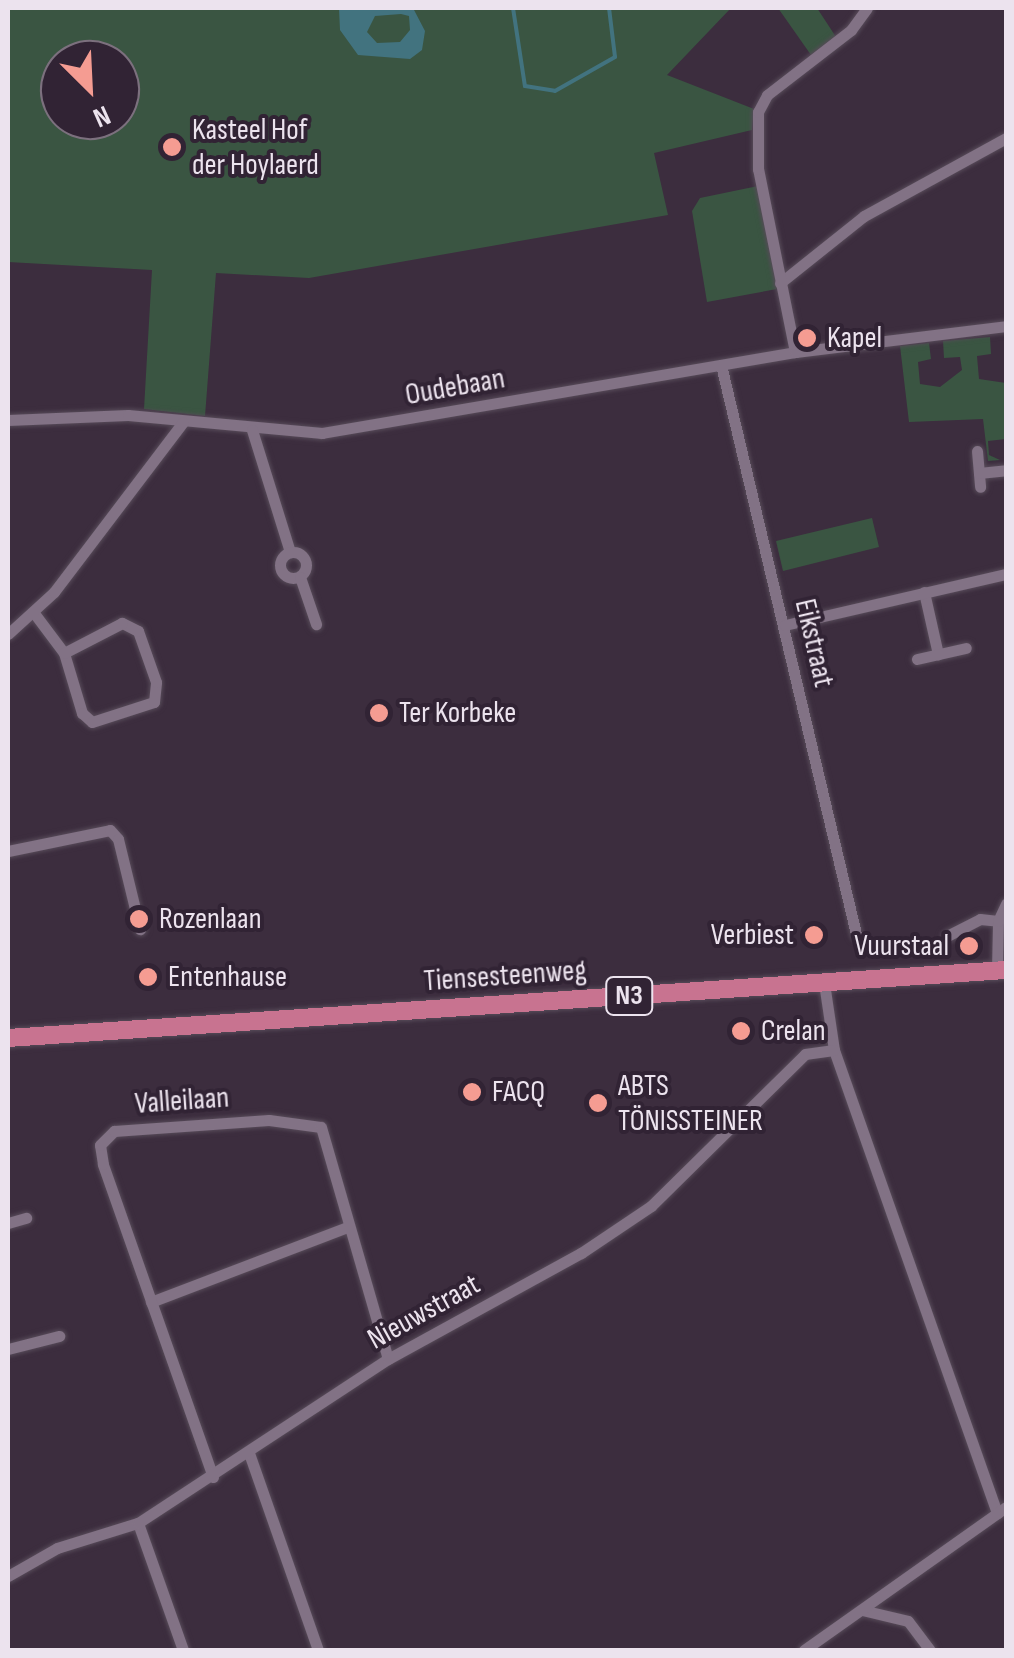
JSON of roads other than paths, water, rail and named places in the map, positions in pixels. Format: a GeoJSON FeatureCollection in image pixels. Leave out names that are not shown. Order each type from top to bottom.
{"type":"FeatureCollection","features":[{"type":"Feature","properties":{"kind":"main road","name":"Tiensesteenweg"},"geometry":{"type":"LineString","coordinates":[[8,1038],[1002,970]]}},
{"type":"Feature","properties":{"kind":"street"},"geometry":{"type":"LineString","coordinates":[[795,352],[758,169],[758,112],[768,95],[851,30],[867,8]]}},
{"type":"Feature","properties":{"kind":"street"},"geometry":{"type":"LineString","coordinates":[[780,283],[864,216],[1006,138]]}},
{"type":"Feature","properties":{"kind":"street","name":"Oudebaan"},"geometry":{"type":"LineString","coordinates":[[8,420],[106,414],[252,430],[341,431],[795,352],[1006,326]]}},
{"type":"Feature","properties":{"kind":"street","name":"Eikstraat"},"geometry":{"type":"LineString","coordinates":[[721,365],[856,934]]}},
{"type":"Feature","properties":{"kind":"street"},"geometry":{"type":"LineString","coordinates":[[8,634],[34,613],[184,422]]}},
{"type":"Feature","properties":{"kind":"street"},"geometry":{"type":"LineString","coordinates":[[252,430],[290,552],[306,561],[300,577],[316,624]]}},
{"type":"Feature","properties":{"kind":"street"},"geometry":{"type":"LineString","coordinates":[[977,451],[980,488]]}},
{"type":"Feature","properties":{"kind":"street"},"geometry":{"type":"LineString","coordinates":[[979,473],[1006,470]]}},
{"type":"Feature","properties":{"kind":"street"},"geometry":{"type":"LineString","coordinates":[[290,552],[281,570],[300,577]]}},
{"type":"Feature","properties":{"kind":"street"},"geometry":{"type":"LineString","coordinates":[[784,625],[1006,574]]}},
{"type":"Feature","properties":{"kind":"street"},"geometry":{"type":"LineString","coordinates":[[924,592],[938,654]]}},
{"type":"Feature","properties":{"kind":"street"},"geometry":{"type":"LineString","coordinates":[[34,613],[64,652],[82,714],[92,722],[154,702],[156,682],[138,631],[122,622],[64,652]]}},
{"type":"Feature","properties":{"kind":"street"},"geometry":{"type":"LineString","coordinates":[[917,659],[966,648]]}},
{"type":"Feature","properties":{"kind":"street"},"geometry":{"type":"LineString","coordinates":[[8,850],[110,830],[118,839],[140,929]]}},
{"type":"Feature","properties":{"kind":"street"},"geometry":{"type":"LineString","coordinates":[[1002,970],[998,921],[1006,904]]}},
{"type":"Feature","properties":{"kind":"street"},"geometry":{"type":"LineString","coordinates":[[947,936],[980,918],[998,921]]}},
{"type":"Feature","properties":{"kind":"street"},"geometry":{"type":"LineString","coordinates":[[804,1650],[1002,1510],[834,1050],[824,983]]}},
{"type":"Feature","properties":{"kind":"street","name":"Nieuwstraat"},"geometry":{"type":"LineString","coordinates":[[8,1576],[57,1548],[138,1523],[388,1359],[580,1253],[651,1206],[805,1054],[834,1050]]}},
{"type":"Feature","properties":{"kind":"street","name":"Valleilaan"},"geometry":{"type":"LineString","coordinates":[[213,1477],[103,1164],[100,1146],[114,1132],[306,1121],[320,1127],[388,1359]]}},
{"type":"Feature","properties":{"kind":"street"},"geometry":{"type":"LineString","coordinates":[[8,1223],[26,1218]]}},
{"type":"Feature","properties":{"kind":"street"},"geometry":{"type":"LineString","coordinates":[[151,1302],[347,1226]]}},
{"type":"Feature","properties":{"kind":"street"},"geometry":{"type":"LineString","coordinates":[[8,1349],[59,1336]]}},
{"type":"Feature","properties":{"kind":"street"},"geometry":{"type":"LineString","coordinates":[[249,1453],[318,1650]]}},
{"type":"Feature","properties":{"kind":"street"},"geometry":{"type":"LineString","coordinates":[[138,1523],[183,1650]]}},
{"type":"Feature","properties":{"kind":"street"},"geometry":{"type":"LineString","coordinates":[[862,1610],[908,1621],[930,1650]]}},
{"type":"Feature","properties":{"kind":"water"},"geometry":{"type":"Polygon","coordinates":[[[339,8],[413,8],[425,31],[422,50],[410,59],[358,55],[340,30],[339,8]],[[375,16],[367,32],[377,43],[400,42],[410,30],[409,16],[375,16]]]}},
{"type":"Feature","properties":{"kind":"waterway"},"geometry":{"type":"LineString","coordinates":[[513,8],[525,86],[555,91],[615,57],[609,8]]}},
{"type":"Feature","properties":{"kind":"place","name":"Kasteel Hof der Hoylaerd"},"geometry":{"type":"Point","coordinates":[172,147]}},
{"type":"Feature","properties":{"kind":"place","name":"Kapel"},"geometry":{"type":"Point","coordinates":[807,338]}},
{"type":"Feature","properties":{"kind":"place","name":"Ter Korbeke"},"geometry":{"type":"Point","coordinates":[379,713]}},
{"type":"Feature","properties":{"kind":"place","name":"Rozenlaan"},"geometry":{"type":"Point","coordinates":[139,919]}},
{"type":"Feature","properties":{"kind":"place","name":"Verbiest"},"geometry":{"type":"Point","coordinates":[814,935]}},
{"type":"Feature","properties":{"kind":"place","name":"Vuurstaal"},"geometry":{"type":"Point","coordinates":[969,946]}},
{"type":"Feature","properties":{"kind":"place","name":"Entenhause"},"geometry":{"type":"Point","coordinates":[148,977]}},
{"type":"Feature","properties":{"kind":"place","name":"Crelan"},"geometry":{"type":"Point","coordinates":[741,1031]}},
{"type":"Feature","properties":{"kind":"place","name":"FACQ"},"geometry":{"type":"Point","coordinates":[472,1092]}},
{"type":"Feature","properties":{"kind":"place","name":"ABTS TÖNISSTEINER"},"geometry":{"type":"Point","coordinates":[598,1103]}}]}
